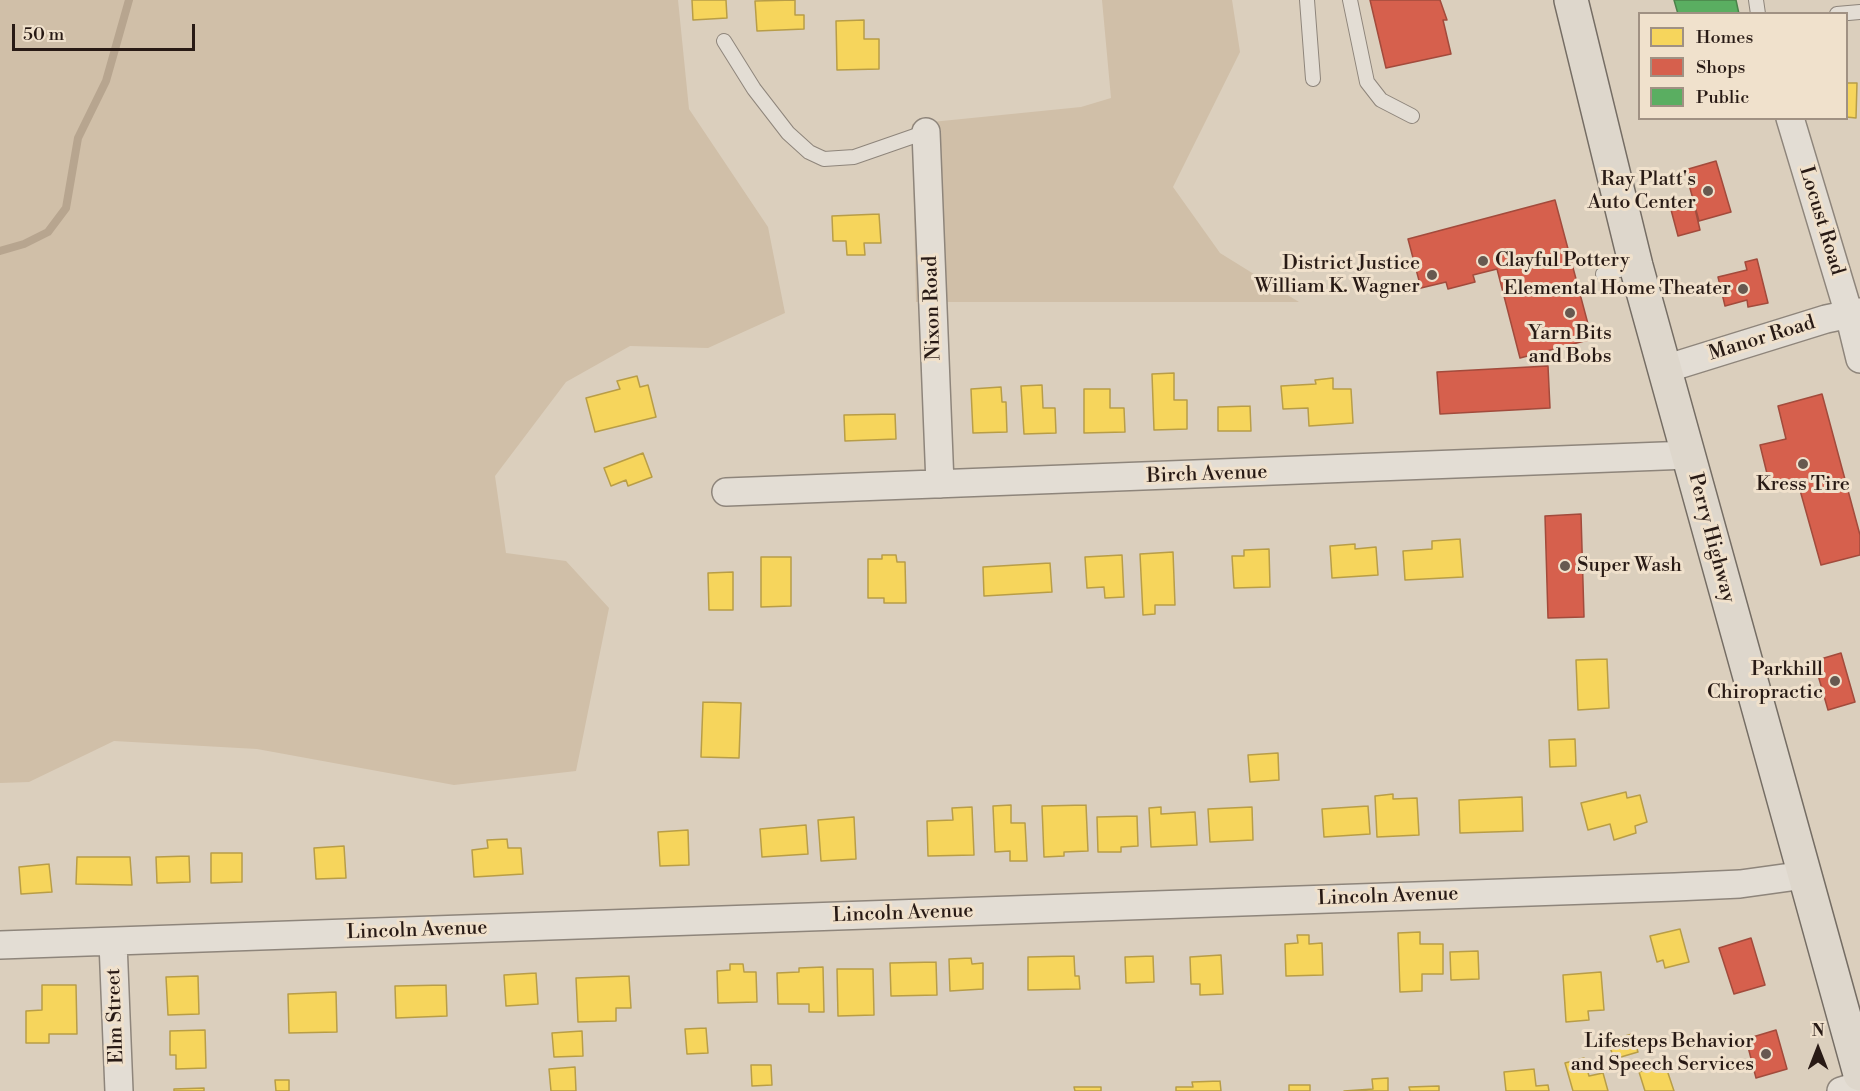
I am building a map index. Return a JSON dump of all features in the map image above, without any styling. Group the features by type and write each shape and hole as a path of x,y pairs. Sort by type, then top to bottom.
{"main road":[{"name":"Perry Highway","path":"1571,0 1636,266 1860,1074"}],"street":[{"name":"Locust Road","path":"1791,120 1855,313 1860,359"},
{"name":"Nixon Road","path":"926,132 940,484"},
{"name":"Manor Road","path":"1665,369 1855,313"},
{"name":"Birch Avenue","path":"726,492 1689,455"},
{"name":"Lincoln Avenue","path":"0,945 1675,887 1740,884 1805,875"},
{"name":"Elm Street","path":"113,942 119,1091"},
{"path":"1841,1091 1860,1085"}],"lane":[{"path":"1307,0 1313,79"},
{"path":"1350,0 1366,82 1381,100 1412,116"},
{"path":"724,41 754,89 788,133 809,152 824,159 854,157 926,132"},
{"path":"1603,274 1636,266"}],"shaded area":[{"path":"0,0 678,0 689,109 768,227 785,313 708,348 630,346 566,382 495,476 506,553 566,561 609,608 576,771 454,785 257,749 114,741 29,782 0,783"},
{"path":"1102,0 1232,0 1240,52 1173,187 1220,253 1299,302 916,302 912,124 1081,107 1111,98"}],"building: Homes":[{"path":"692,0 726,0 727,18 693,20"},
{"path":"795,0 795,15 804,15 804,29 757,31 755,1"},
{"path":"864,20 864,39 879,39 879,69 837,70 836,21"},
{"path":"1848,83 1857,83 1856,118 1848,117"},
{"path":"879,214 881,243 864,243 865,255 847,255 846,241 833,241 832,216"},
{"path":"1174,373 1174,400 1187,400 1187,429 1154,430 1152,374"},
{"path":"637,376 640,387 648,385 656,417 595,432 586,398 620,389 617,381"},
{"path":"1333,378 1333,389 1351,389 1353,423 1309,426 1308,408 1283,409 1281,386 1316,384 1315,380"},
{"path":"1042,385 1043,408 1055,408 1056,433 1024,434 1021,386"},
{"path":"1001,387 1002,402 1006,402 1007,432 973,433 971,389"},
{"path":"1084,389 1110,389 1110,408 1124,408 1125,432 1084,433"},
{"path":"1250,406 1251,431 1218,431 1218,407"},
{"path":"895,414 896,439 845,441 844,415"},
{"path":"643,453 652,477 628,486 626,480 611,486 604,468"},
{"path":"1460,539 1463,577 1405,580 1403,551 1432,549 1432,541"},
{"path":"1355,544 1355,549 1376,547 1378,575 1332,578 1330,546"},
{"path":"1269,549 1270,587 1234,588 1232,556 1244,556 1244,550"},
{"path":"1173,552 1175,605 1155,605 1155,614 1143,615 1140,554"},
{"path":"882,555 896,555 897,562 905,562 906,603 884,603 884,598 868,598 868,559 882,559"},
{"path":"1122,555 1124,597 1105,598 1104,587 1087,588 1085,557"},
{"path":"761,557 791,557 791,606 761,607"},
{"path":"1050,563 1052,592 984,596 983,567"},
{"path":"733,572 733,610 709,610 708,573"},
{"path":"1607,659 1609,708 1578,710 1576,660"},
{"path":"703,702 741,703 739,758 701,757"},
{"path":"1575,739 1576,766 1550,767 1549,740"},
{"path":"1278,753 1279,780 1250,782 1248,755"},
{"path":"1626,792 1627,798 1640,795 1647,822 1635,826 1636,833 1614,840 1610,824 1588,830 1581,803"},
{"path":"1393,794 1393,799 1417,798 1419,835 1377,837 1375,796"},
{"path":"1522,797 1523,831 1460,833 1459,800"},
{"path":"1011,805 1011,823 1025,823 1027,861 1010,861 1010,851 995,852 993,806"},
{"path":"1086,805 1088,851 1064,852 1064,856 1044,857 1042,806"},
{"path":"1368,806 1370,834 1324,837 1322,809"},
{"path":"972,807 974,855 928,856 927,821 953,820 952,808"},
{"path":"1161,807 1161,814 1195,812 1197,845 1151,847 1149,808"},
{"path":"1252,807 1253,840 1210,842 1208,809"},
{"path":"1137,816 1138,846 1121,847 1121,852 1098,852 1097,817"},
{"path":"854,817 856,859 821,861 818,820"},
{"path":"806,825 808,854 762,857 760,829"},
{"path":"688,830 689,865 660,866 658,832"},
{"path":"507,839 508,848 521,848 523,874 474,877 472,850 488,848 487,840"},
{"path":"344,846 346,878 316,879 314,848"},
{"path":"211,853 242,853 242,882 211,883"},
{"path":"189,856 190,882 157,883 156,857"},
{"path":"77,857 130,857 132,885 76,884"},
{"path":"49,864 52,892 21,894 19,867"},
{"path":"1680,929 1689,962 1665,968 1663,960 1657,962 1650,936"},
{"path":"1420,932 1420,944 1443,944 1443,974 1422,974 1422,991 1400,992 1398,933"},
{"path":"1297,935 1309,935 1309,944 1322,943 1323,975 1286,976 1285,944 1298,943"},
{"path":"1478,951 1479,979 1451,980 1450,952"},
{"path":"1221,955 1223,994 1200,995 1200,984 1191,984 1190,957"},
{"path":"1074,956 1075,976 1079,976 1080,989 1028,990 1028,957"},
{"path":"1153,956 1154,982 1126,983 1125,957"},
{"path":"971,958 972,964 983,963 983,989 950,991 949,959"},
{"path":"936,962 937,995 891,996 890,963"},
{"path":"730,964 743,964 744,972 756,972 757,1002 718,1003 717,971 730,970"},
{"path":"823,967 824,1012 809,1012 809,1004 778,1004 777,973 799,972 799,968"},
{"path":"837,969 873,969 874,1015 838,1016"},
{"path":"1601,972 1604,1010 1588,1011 1589,1020 1566,1022 1563,975"},
{"path":"536,973 538,1004 506,1006 504,975"},
{"path":"198,976 199,1014 168,1015 166,977"},
{"path":"629,976 631,1008 616,1008 616,1021 578,1022 576,978"},
{"path":"42,985 76,985 77,1034 49,1034 49,1043 26,1043 26,1011 42,1010"},
{"path":"446,985 447,1016 396,1018 395,986"},
{"path":"336,992 337,1032 289,1033 288,994"},
{"path":"706,1028 708,1053 687,1054 685,1029"},
{"path":"205,1030 206,1068 176,1069 176,1055 170,1055 170,1031"},
{"path":"582,1031 583,1056 554,1057 552,1033"},
{"path":"1632,1034 1638,1052 1614,1059 1608,1041"},
{"path":"1584,1058 1589,1076 1603,1073 1608,1091 1573,1091 1565,1063"},
{"path":"1665,1064 1674,1091 1645,1091 1639,1072"},
{"path":"751,1065 771,1065 772,1085 752,1086"},
{"path":"575,1067 576,1091 551,1091 549,1069"},
{"path":"1534,1069 1536,1086 1548,1085 1549,1091 1506,1091 1504,1072"},
{"path":"1388,1078 1388,1091 1344,1091 1373,1089 1372,1079"},
{"path":"275,1080 289,1080 289,1091 276,1091"},
{"path":"1220,1081 1221,1091 1176,1091 1176,1087 1193,1087 1192,1082"},
{"path":"1289,1085 1310,1085 1310,1091 1289,1091"},
{"path":"1439,1086 1439,1091 1410,1091 1409,1087"},
{"path":"1074,1087 1101,1087 1101,1091 1075,1091"},
{"path":"204,1088 204,1091 174,1091 174,1089"}],"building: Shops":[{"path":"1370,0 1440,0 1447,20 1443,20 1451,54 1386,68"},
{"name":"Ray Platt's Auto Center","path":"1716,161 1731,212 1699,221 1685,170"},
{"path":"1555,200 1592,339 1520,358 1497,269 1473,275 1475,282 1448,289 1446,282 1421,288 1408,239"},
{"path":"1693,200 1700,230 1678,236 1670,206"},
{"name":"Elemental Home Theater","path":"1757,259 1768,303 1748,307 1747,300 1725,306 1718,277 1747,270 1745,262"},
{"path":"1548,366 1550,408 1440,414 1437,372"},
{"name":"Kress Tire","path":"1822,394 1860,535 1860,555 1821,565 1798,483 1771,490 1760,445 1786,439 1778,406"},
{"name":"Super Wash","path":"1581,514 1584,617 1548,618 1545,516"},
{"name":"Parkhill Chiropractic","path":"1841,653 1855,702 1828,710 1814,661"},
{"path":"1751,938 1765,985 1734,994 1719,948"},
{"name":"Lifesteps Behavior and Speech Services","path":"1776,1030 1787,1069 1756,1078 1746,1039"}],"building: Public":[{"path":"1674,0 1736,0 1739,12 1677,12"}],"waterway":[{"path":"0,251 24,244 48,232 66,208 78,138 106,81 129,0"}],"place":[{"name":"Ray Platt's Auto Center","path":"1708,191"},
{"name":"Clayful Pottery","path":"1483,261"},
{"name":"District Justice William K. Wagner","path":"1432,275"},
{"name":"Elemental Home Theater","path":"1743,289"},
{"name":"Yarn Bits and Bobs","path":"1570,313"},
{"name":"Kress Tire","path":"1803,464"},
{"name":"Super Wash","path":"1565,566"},
{"name":"Parkhill Chiropractic","path":"1835,681"},
{"name":"Lifesteps Behavior and Speech Services","path":"1766,1054"}]}
